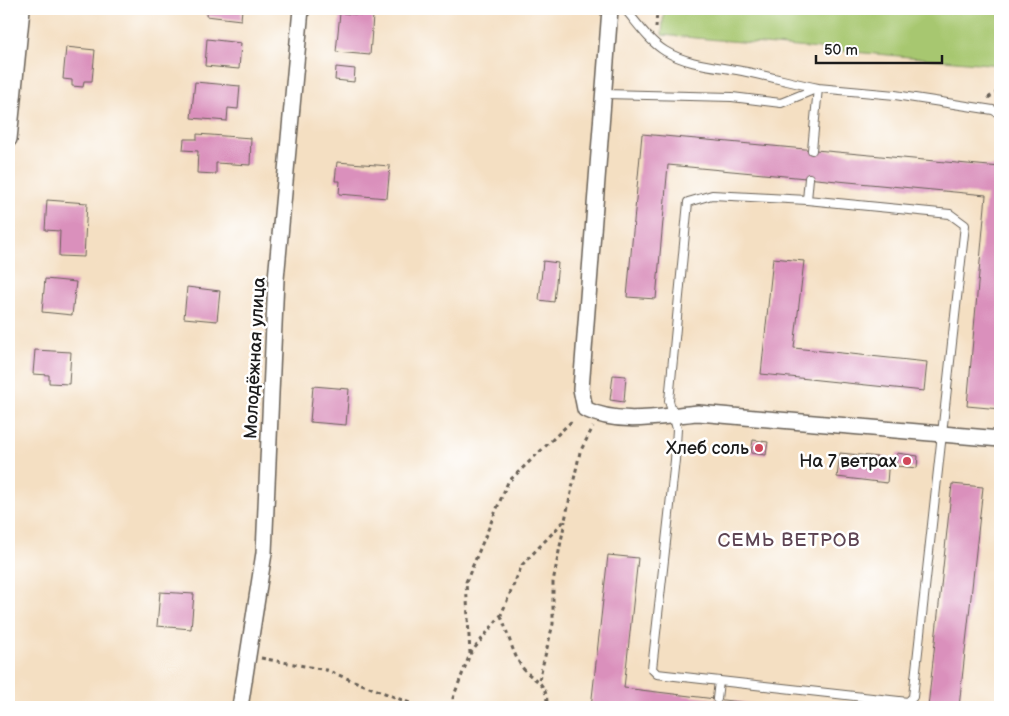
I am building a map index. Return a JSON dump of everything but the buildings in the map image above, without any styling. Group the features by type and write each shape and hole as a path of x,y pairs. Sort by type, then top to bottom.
{"street":[{"path":"9,139 22,9"},
{"name":"Молодёжная улица","path":"240,707 264,553 276,279 301,9"},
{"path":"610,9 580,389 585,409 599,416 650,419 698,413 1000,439"}],"lane":[{"path":"625,9 657,44 666,51 692,63 748,72 818,88 904,96 993,110 1000,114"},
{"path":"604,94 732,97 781,103 818,88"},
{"path":"812,150 818,88"},
{"path":"807,200 809,178"},
{"path":"712,195 807,200 950,214 965,226 913,698 908,702 657,674 652,668 675,460 677,429 669,401 688,202 712,195"},
{"path":"717,699 718,682"}],"path":[{"path":"470,654 466,582 508,482 585,409"},
{"path":"539,680 553,624 553,582 580,452 599,416"},
{"path":"454,707 453,698 470,654 501,615 522,565 565,520"},
{"path":"501,615 522,667 539,680 547,699 547,707"},
{"path":"248,656 326,670 420,707"}],"green space":[{"path":"664,9 1000,9 1000,65 662,35"}],"place":[{"name":"Хлеб соль","path":"759,448"},
{"name":"На 7 ветрах","path":"907,461"}],"district":[{"name":"СЕМЬ ВЕТРОВ","path":"789,540"}]}
